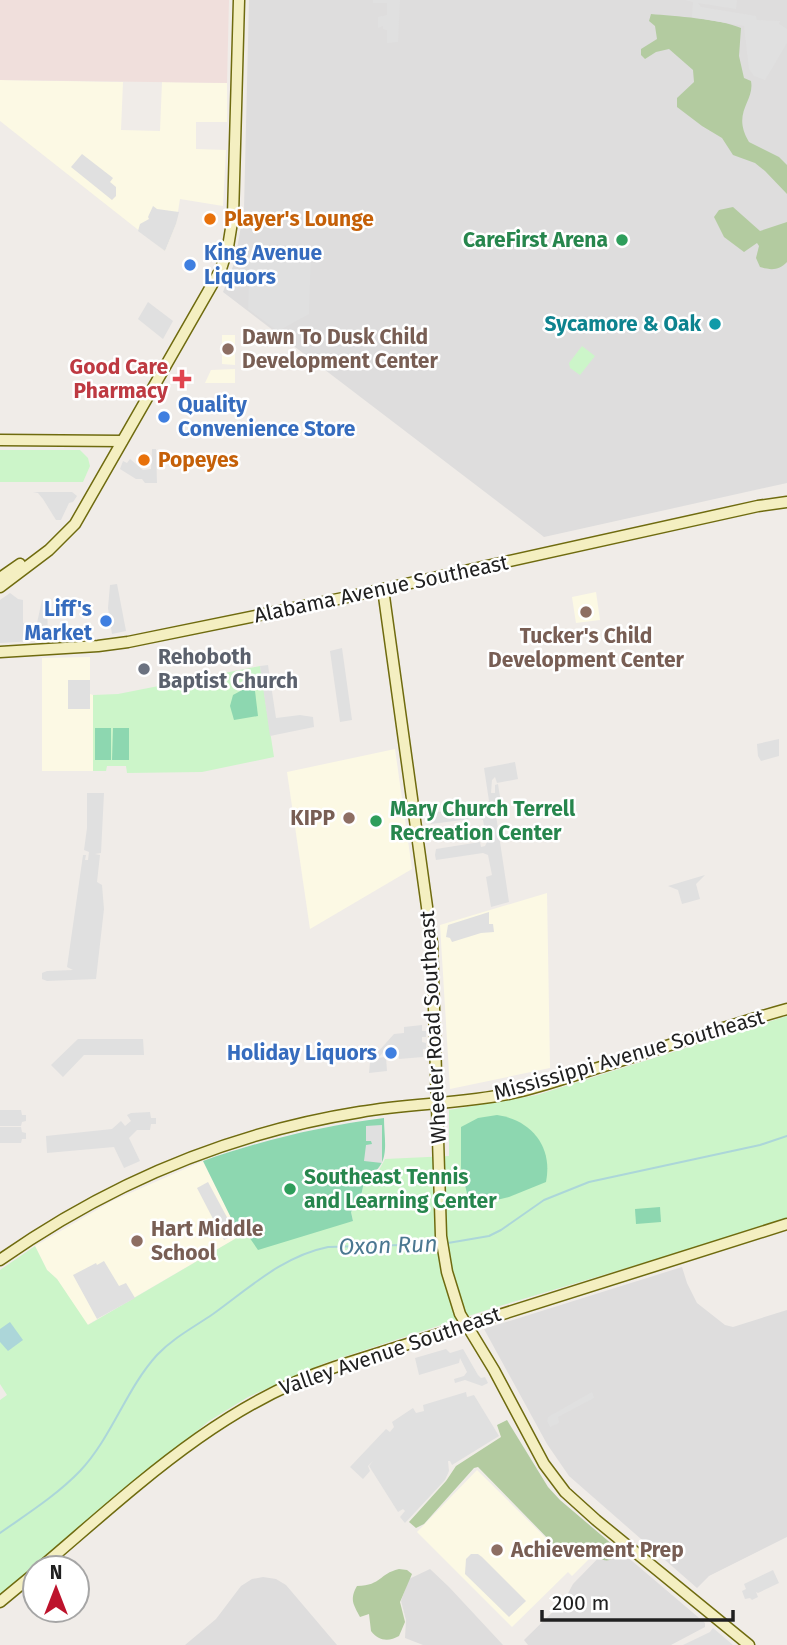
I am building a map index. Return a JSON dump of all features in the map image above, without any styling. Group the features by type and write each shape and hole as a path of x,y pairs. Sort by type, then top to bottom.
{"main road":[{"path":"0,587 49,551 66,534 89,500 97,481 211,288 228,247 234,205 239,0"},
{"path":"0,440 122,441"},
{"path":"0,578 51,542 63,530 97,481"},
{"name":"Alabama Avenue Southeast","path":"758,506 787,495"},
{"name":"Alabama Avenue Southeast","path":"0,652 114,644 787,502"},
{"name":"Wheeler Road Southeast","path":"383,589 432,943 441,1226 443,1251 453,1294 467,1325 544,1464 565,1492 749,1645"},
{"name":"Mississippi Avenue Southeast","path":"0,1260 95,1200 197,1154 309,1122 365,1111 482,1098 531,1088 787,1009"},
{"name":"Valley Avenue Southeast","path":"57,1554 187,1446 241,1409 275,1390 309,1376 787,1224"},
{"path":"0,1602 21,1585"}],"shaded area":[{"path":"0,0 229,0 227,83 0,80"},
{"path":"249,0 787,0 787,483 544,537 223,292 235,261 244,208"},
{"path":"373,0 400,0 398,42 387,43 387,30 383,29 383,26 378,28 378,17 387,15 387,3 373,3"},
{"path":"685,0 737,0 736,9 698,3 701,7 756,16 757,20 780,21 779,24 787,29 787,43 765,80 754,76 749,69 744,26 692,17 693,2"},
{"path":"0,80 123,82 121,130 160,131 162,82 227,83 227,122 196,122 196,149 226,150 223,206 180,199 176,224 165,251 0,121"},
{"path":"82,154 113,178 110,182 116,187 116,196 112,200 71,167"},
{"path":"153,206 179,212 165,251 138,231 140,224 149,219"},
{"path":"250,253 311,255 309,314 278,331 248,309"},
{"path":"148,302 173,321 163,339 138,319"},
{"name":"Dawn To Dusk Child Development Center","path":"222,335 235,335 235,365 222,364"},
{"name":"Dawn To Dusk Child Development Center","path":"235,369 235,383 205,383 211,370"},
{"path":"152,449 156,449 157,483 145,483 120,469 123,461 127,463 130,459 143,470 151,469"},
{"path":"33,492 72,492 77,496 69,503 61,520 56,520 43,499"},
{"path":"117,584 126,631 112,634 108,608 110,585"},
{"name":"Tucker's Child Development Center","path":"596,592 600,620 576,623 572,597"},
{"path":"10,593 23,600 23,623 30,625 37,623 42,600 47,600 48,640 0,643 0,600"},
{"path":"342,648 352,720 340,722 330,651"},
{"path":"90,657 93,771 42,771 42,658"},
{"path":"268,665 276,718 300,715 313,717 314,727 270,736 260,666"},
{"path":"68,680 90,680 90,709 68,709"},
{"path":"779,739 779,756 761,761 757,744"},
{"name":"KIPP","path":"395,749 412,869 310,929 287,772"},
{"path":"515,762 518,779 497,783 495,777 492,780 491,793 495,793 495,785 498,784 501,803 495,805 490,815 496,815 509,902 491,907 486,877 492,875 488,855 483,853 436,860 435,855 436,849 480,842 481,847 485,846 487,842 483,820 478,818 431,824 431,813 481,806 481,811 484,810 489,801 484,768"},
{"path":"87,793 104,793 101,853 95,854 100,855 97,882 102,885 104,909 96,979 47,981 42,979 42,973 73,970 67,967 83,855 86,855 85,860 88,860 89,852 84,850"},
{"path":"705,875 696,884 700,899 682,904 678,890 668,886"},
{"path":"547,893 550,1068 450,1089 440,925"},
{"path":"489,912 489,924 493,924 494,932 452,942 446,937 448,925"},
{"path":"422,1025 422,1031 426,1031 426,1037 422,1037 422,1042 426,1043 423,1057 399,1059 397,1047 387,1048 378,1058 386,1057 387,1071 369,1073 370,1062 374,1062 377,1053 394,1034 404,1033 404,1027"},
{"path":"78,1039 143,1039 144,1055 84,1055 63,1077 51,1065"},
{"path":"0,1110 21,1110 22,1115 26,1115 26,1121 22,1122 21,1126 0,1126"},
{"path":"150,1112 151,1118 156,1118 156,1124 151,1124 150,1130 137,1130 129,1138 140,1161 124,1168 114,1147 47,1153 46,1136 112,1129 121,1121 125,1126 131,1121 127,1115"},
{"path":"382,1125 382,1163 364,1161 366,1145 372,1144 371,1141 366,1141 366,1126"},
{"path":"0,1127 21,1127 22,1132 26,1133 26,1139 22,1139 21,1143 0,1143"},
{"name":"Hart Middle School","path":"203,1161 240,1236 87,1325 57,1279 47,1270 35,1246 112,1201"},
{"path":"208,1182 236,1234 224,1240 197,1188"},
{"path":"104,1261 119,1286 126,1283 135,1298 97,1319 73,1275"},
{"path":"682,1267 697,1303 725,1325 733,1327 787,1310 787,1537 709,1576 697,1588 569,1476 547,1444 484,1329"},
{"path":"446,1349 450,1353 463,1349 478,1375 485,1377 488,1383 482,1386 465,1380 455,1383 454,1379 467,1372 460,1358 459,1363 419,1375 415,1358"},
{"path":"466,1392 467,1397 474,1395 499,1436 452,1465 448,1461 449,1471 445,1480 405,1523 400,1517 405,1511 403,1509 398,1512 369,1466 373,1461 368,1466 370,1471 363,1479 350,1467 386,1429 390,1432 394,1427 392,1422 413,1408 416,1413 424,1411 423,1405"},
{"path":"592,1392 594,1398 558,1417 559,1423 550,1427 548,1417"},
{"name":"Achievement Prep","path":"477,1470 560,1552 565,1548 571,1553 582,1543 594,1554 572,1576 568,1572 512,1627 417,1532"},
{"path":"612,1544 705,1623 705,1627 671,1645 528,1645 524,1640 564,1601 573,1584"},
{"path":"471,1554 482,1557 526,1601 509,1617 465,1574 466,1559"},
{"path":"430,1569 503,1645 423,1645 405,1638 406,1620 401,1601 409,1579"},
{"path":"773,1570 779,1583 756,1592 758,1597 752,1600 745,1599 742,1591 746,1589 744,1584"},
{"path":"252,1579 276,1579 286,1585 337,1645 185,1645 216,1619 241,1586"},
{"path":"713,1628 733,1645 683,1645 710,1632"}],"green space":[{"path":"651,14 710,20 741,28 739,56 744,78 751,81 750,95 743,115 744,132 749,142 779,157 787,165 787,194 755,163 733,155 722,138 677,107 677,98 694,82 693,70 669,49 656,52 645,59 641,55 641,49 657,39 655,26 649,21"},
{"path":"733,207 760,231 787,222 787,262 784,265 774,269 760,267 756,258 759,246 757,243 744,252 724,237 714,217 719,210"},
{"path":"582,346 595,356 580,375 570,368 569,363"},
{"path":"0,450 80,450 88,458 90,466 83,482 0,482"},
{"path":"260,666 274,757 202,772 127,773 126,766 107,766 106,771 93,771 93,695 118,694"},
{"path":"244,689 255,691 258,716 234,720 230,706 233,695"},
{"path":"95,728 111,728 111,760 95,760"},
{"path":"113,728 129,728 129,760 112,760"},
{"path":"787,1016 787,1220 493,1308 325,1363 248,1397 209,1421 51,1554 21,1554 21,1579 0,1597 0,1400 7,1395 0,1384 0,1270 35,1246 47,1270 57,1279 88,1325 240,1236 353,1221 351,1212 360,1200 365,1178 378,1172 385,1159 449,1156 449,1110 537,1095"},
{"path":"497,1115 520,1123 537,1137 546,1157 546,1182 509,1197 476,1205 469,1202 461,1168 461,1127 478,1118"},
{"name":"Southeast Tennis and Learning Center","path":"384,1118 383,1160 374,1173 365,1178 360,1200 351,1212 353,1221 258,1250 247,1234 240,1236 203,1161 292,1135"},
{"path":"660,1207 661,1222 636,1224 635,1209"},
{"path":"507,1420 548,1487 620,1551 614,1557 604,1560 581,1542 572,1552 566,1547 560,1551 478,1467 474,1468 424,1524 416,1528 409,1522 456,1466 501,1437 497,1425"},
{"path":"399,1569 412,1574 400,1602 405,1622 399,1636 384,1640 371,1631 369,1614 360,1617 353,1602 353,1595 357,1586 372,1584"}],"water":[{"path":"10,1322 23,1340 8,1351 0,1342 0,1329"}],"waterway":[{"name":"Oxon Run","path":"448,1243 489,1236 544,1200 589,1182 760,1145 787,1136"},
{"name":"Oxon Run","path":"0,1533 52,1496 80,1471 101,1443 146,1368 163,1349 267,1274 296,1258 328,1247 439,1244"}],"place":[{"name":"Player's Lounge","path":"210,219"},
{"name":"CareFirst Arena","path":"622,240"},
{"name":"King Avenue Liquors","path":"190,265"},
{"name":"Sycamore & Oak","path":"715,324"},
{"name":"Dawn To Dusk Child Development Center","path":"228,349"},
{"name":"Good Care Pharmacy","path":"182,379"},
{"name":"Quality Convenience Store","path":"164,417"},
{"name":"Popeyes","path":"144,460"},
{"name":"Tucker's Child Development Center","path":"586,612"},
{"name":"Liff's Market","path":"106,621"},
{"name":"Rehoboth Baptist Church","path":"144,669"},
{"name":"KIPP","path":"349,818"},
{"name":"Mary Church Terrell Recreation Center","path":"376,821"},
{"name":"Holiday Liquors","path":"391,1053"},
{"name":"Southeast Tennis and Learning Center","path":"290,1189"},
{"name":"Hart Middle School","path":"137,1241"},
{"name":"Achievement Prep","path":"497,1550"}]}
